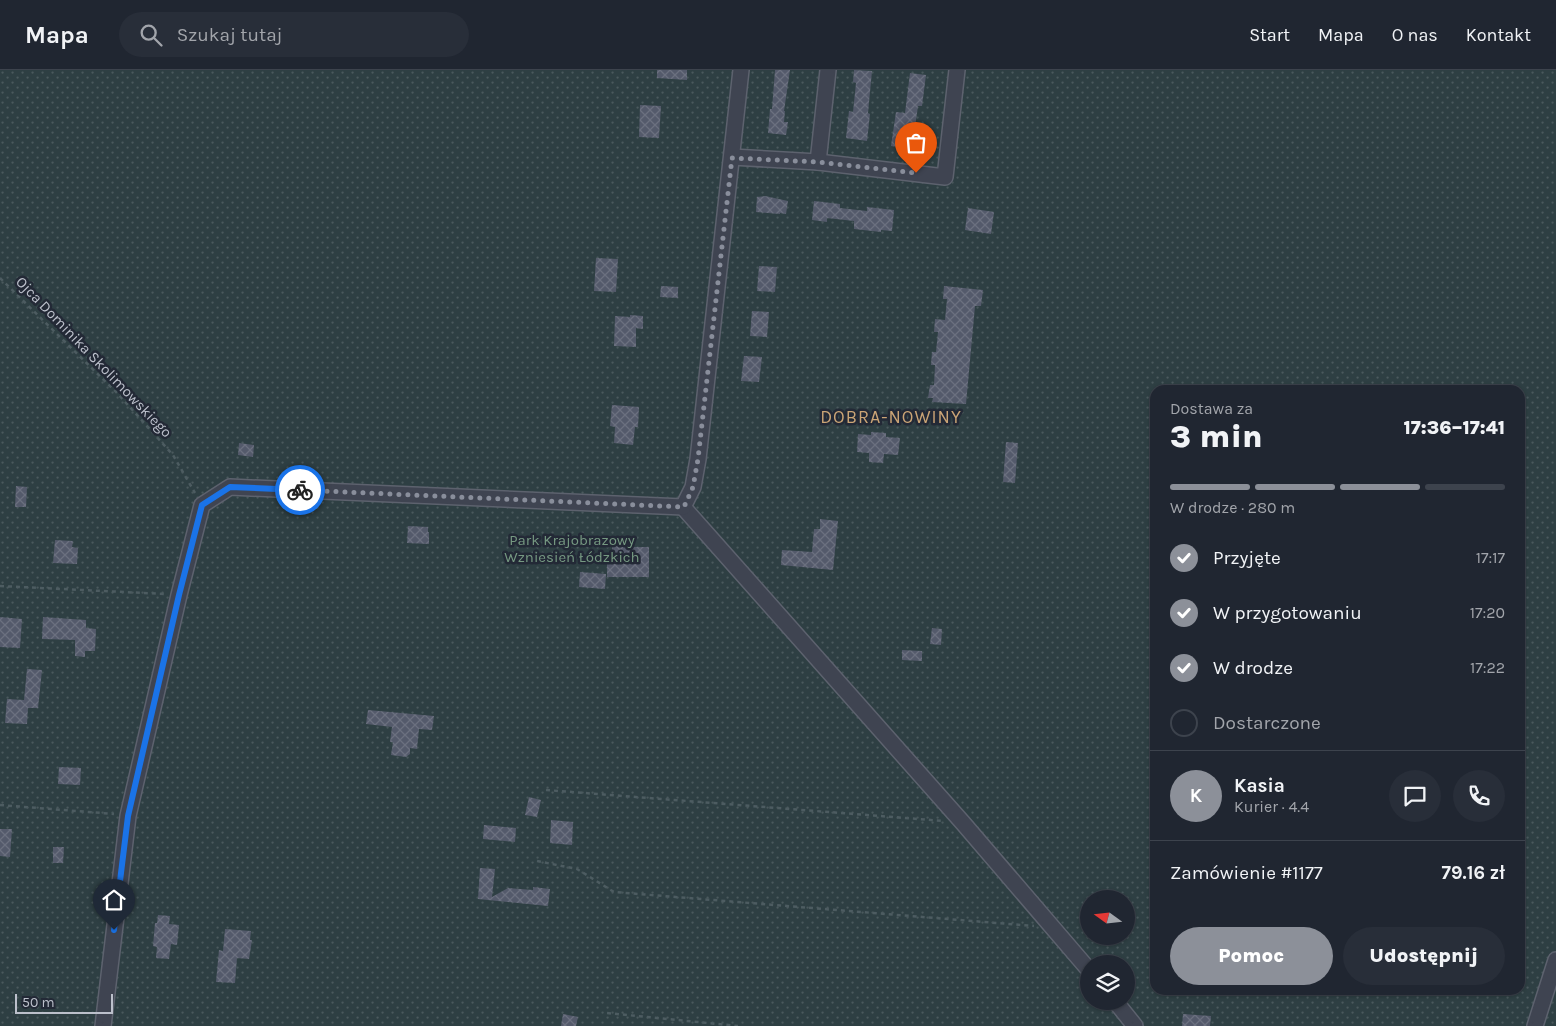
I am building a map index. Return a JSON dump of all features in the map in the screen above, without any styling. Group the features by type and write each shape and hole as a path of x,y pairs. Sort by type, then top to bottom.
{"street":[{"path":"684,507 693,487 698,459 741,70"},
{"path":"818,162 828,70"},
{"path":"732,158 818,162 945,177 957,70"},
{"path":"103,1026 128,816 179,595 202,505 230,487 684,507 963,823 1080,959"},
{"path":"1535,1026 1556,960"},
{"path":"1123,1010 1136,1026"}],"path":[{"name":"Ojca Dominika Skolimowskiego","path":"0,278 118,394 173,455 202,505"},
{"path":"0,586 179,595"},
{"path":"546,790 963,823"},
{"path":"0,805 128,816"},
{"path":"537,861 577,868 614,892 1053,927"},
{"path":"607,1014 738,1026"}],"green space":[{"name":"Park Krajobrazowy Wzniesień Łódzkich","path":"0,70 1556,70 1556,1026 0,1026"}],"building":[{"path":"657,70 687,70 687,80 657,78"},
{"path":"775,70 790,70 784,111 784,122 788,122 786,135 768,133"},
{"path":"854,70 872,71 867,141 846,138 849,111 853,112 856,83 853,82"},
{"path":"910,73 926,75 922,106 918,106 912,149 891,146 896,112 905,113"},
{"path":"640,105 661,106 659,138 639,137"},
{"path":"765,196 788,201 786,214 756,212 757,197"},
{"path":"814,201 840,204 840,208 867,211 867,207 894,210 892,231 881,230 881,232 854,229 854,221 827,218 827,222 812,220"},
{"path":"968,208 994,212 991,234 965,230"},
{"path":"596,258 618,259 616,292 594,291"},
{"path":"759,266 777,267 775,292 757,291"},
{"path":"661,286 678,287 678,298 660,297"},
{"path":"944,286 983,290 981,306 975,306 966,404 932,402 933,398 928,398 930,385 934,385 935,365 931,365 932,352 936,352 938,332 934,332 935,319 945,320 947,299 943,299"},
{"path":"752,311 769,312 767,337 750,336"},
{"path":"630,315 643,316 643,329 636,328 636,347 614,346 615,316 630,317"},
{"path":"744,356 762,357 759,382 741,381"},
{"path":"612,405 639,407 638,427 635,427 633,445 614,443 615,427 610,426"},
{"path":"871,432 886,433 886,437 900,438 898,455 884,454 883,463 869,462 869,453 857,452 858,434 871,435"},
{"path":"1006,442 1018,443 1015,483 1003,482"},
{"path":"239,443 254,445 253,457 238,455"},
{"path":"16,486 27,487 26,507 15,507"},
{"path":"820,519 838,521 833,570 781,565 782,550 812,552 814,529 820,529"},
{"path":"408,526 428,527 429,544 407,543"},
{"path":"55,540 73,541 72,547 78,548 77,564 53,563"},
{"path":"612,543 629,543 629,547 649,547 649,577 607,577 607,561 612,561"},
{"path":"580,572 606,574 605,589 579,587"},
{"path":"0,617 22,619 20,648 0,647"},
{"path":"43,617 86,620 86,628 96,629 95,651 85,651 85,657 75,656 75,640 42,639"},
{"path":"932,628 942,629 941,645 930,644"},
{"path":"902,650 922,651 922,661 902,660"},
{"path":"27,669 42,670 38,708 28,708 27,724 5,723 7,699 24,700"},
{"path":"368,710 434,716 432,730 419,729 417,749 410,748 410,754 406,757 391,755 393,742 390,742 392,727 366,724"},
{"path":"59,767 81,768 80,785 58,784"},
{"path":"529,797 541,800 537,817 525,815"},
{"path":"551,820 573,822 572,845 550,843"},
{"path":"484,825 516,828 515,842 483,839"},
{"path":"0,829 12,829 10,857 0,856"},
{"path":"53,847 64,847 63,863 53,863"},
{"path":"480,868 495,869 492,897 508,888 533,890 533,887 550,889 548,906 478,899"},
{"path":"158,915 170,916 169,924 179,925 177,945 171,944 169,959 156,958 157,947 153,946 155,923 157,923"},
{"path":"225,929 251,931 250,940 252,940 249,959 237,958 235,983 216,982 219,950 223,951"},
{"path":"563,1014 578,1017 576,1026 561,1026"},
{"path":"1183,1014 1211,1016 1210,1026 1182,1026"}],"way so far":[{"path":"300,490 684,507 693,487 698,459 732,158 818,162 916,173"}],"district":[{"name":"DOBRA-NOWINY","path":"891,417"}],"route":[{"path":"114,930 128,816 179,595 202,505 230,487 300,490"}]}
